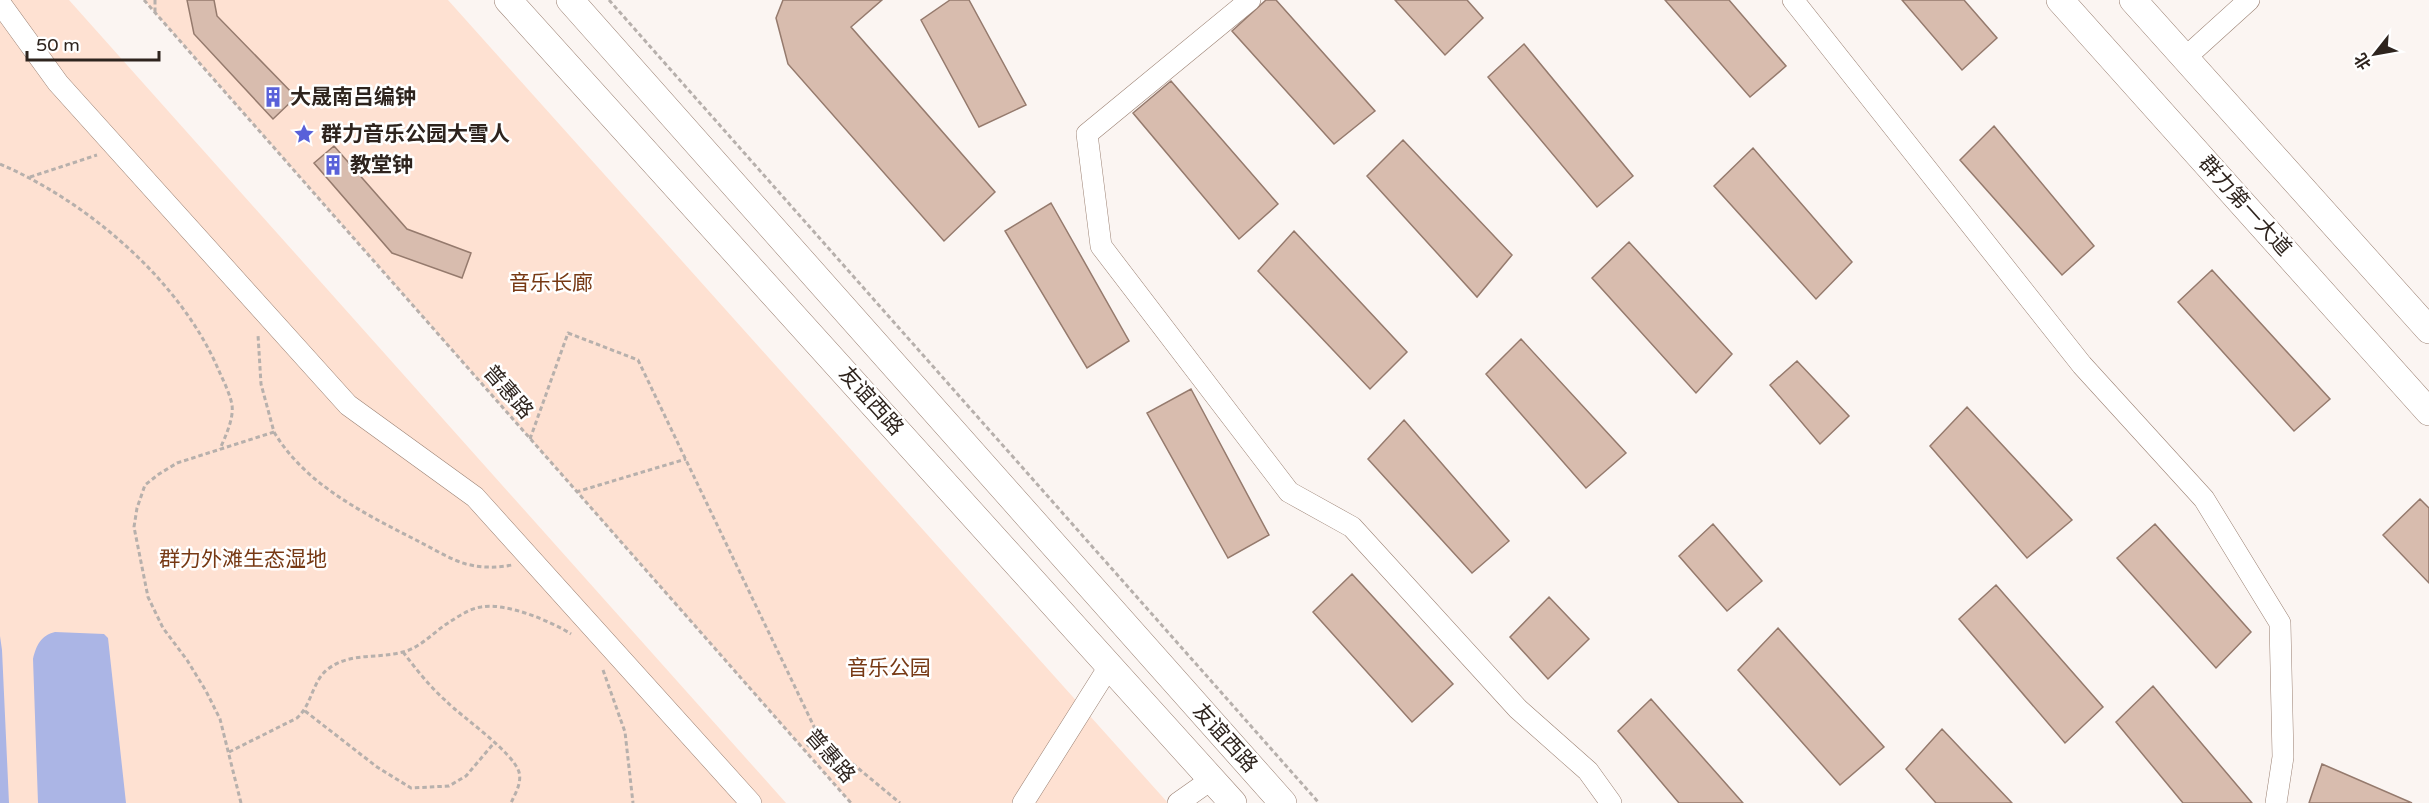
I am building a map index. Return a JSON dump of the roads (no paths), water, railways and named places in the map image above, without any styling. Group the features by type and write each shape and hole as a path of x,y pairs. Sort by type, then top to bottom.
{"main road":[{"name":"友谊西路","path":"570,0 1283,803"},
{"name":"群力第一大道","path":"2060,0 2429,412"},
{"path":"2133,0 2429,330"},
{"name":"友谊西路","path":"510,1 1233,803"}],"street":[{"path":"1250,0 1087,135 1101,246 1289,492 1352,527 1518,709 1588,771 1611,803"},
{"path":"1793,0 2082,365 2204,499 2280,622 2283,757 2276,803"},
{"path":"2185,58 2249,0"},
{"path":"0,3 57,83 348,405 475,497 751,803"},
{"path":"1023,803 1110,665"},
{"path":"1178,803 1212,779"}],"water":[{"path":"50,633 104,634 108,638 126,803 38,803 33,659 40,642"},
{"path":"0,636 2,650 9,803 0,803"}],"place":[{"name":"大晟南吕编钟","path":"273,97"},
{"name":"群力音乐公园大雪人","path":"304,134"},
{"name":"教堂钟","path":"333,165"}],"park label":[{"name":"音乐长廊","path":"551,283"},
{"name":"群力外滩生态湿地","path":"243,559"},
{"name":"音乐公园","path":"889,668"}]}
